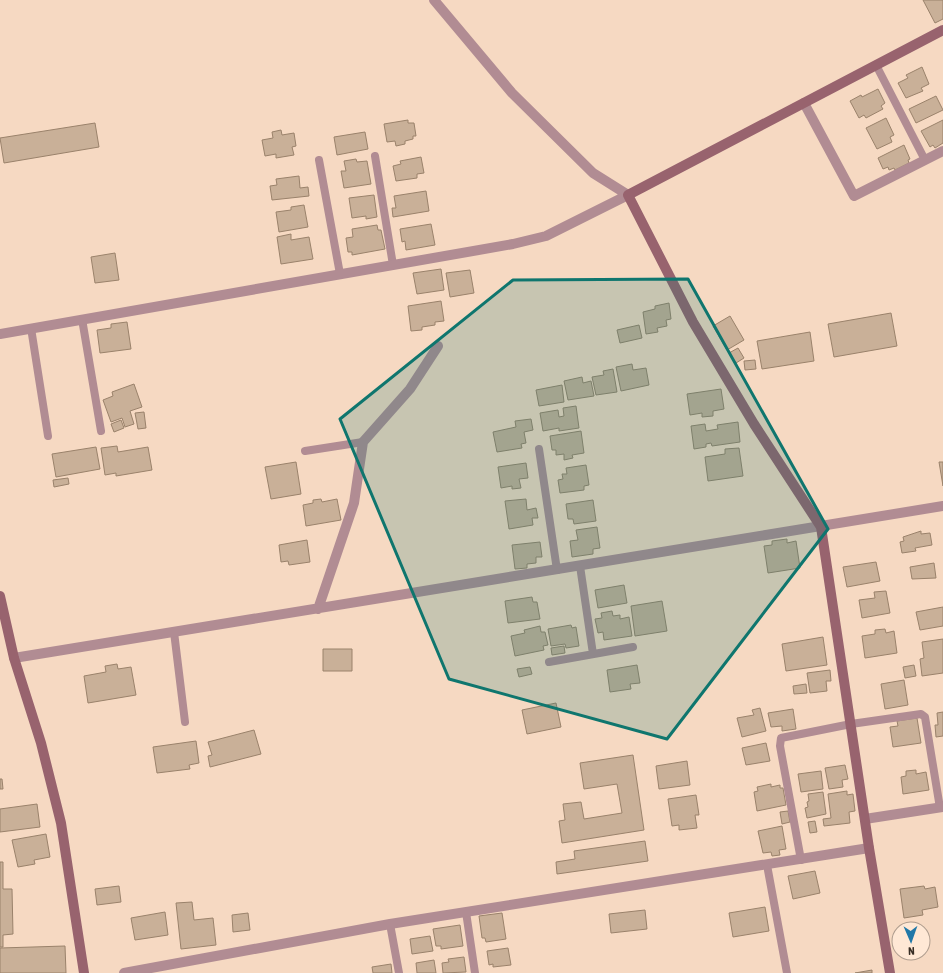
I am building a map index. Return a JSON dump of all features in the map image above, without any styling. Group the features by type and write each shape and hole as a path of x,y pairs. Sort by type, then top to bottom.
{"street":[{"path":"434,0 512,94 593,173 628,195 693,322 754,424 821,527 869,848 890,973"},
{"path":"0,334 513,244 546,236 628,195 943,30"},
{"path":"804,103 854,196 943,151"},
{"path":"318,609 354,503 363,442 410,389 438,346"},
{"path":"14,658 943,506"},
{"path":"0,596 14,658 41,743 61,823 84,973"},
{"path":"865,819 941,807"},
{"path":"124,973 390,924 869,848"}],"lane":[{"path":"876,65 925,160"},
{"path":"375,156 393,265"},
{"path":"320,160 340,274"},
{"path":"82,319 100,431"},
{"path":"30,328 48,436"},
{"path":"305,451 363,442"},
{"path":"539,449 557,570"},
{"path":"580,566 593,654"},
{"path":"174,632 185,722"},
{"path":"549,662 633,647"},
{"path":"801,860 780,746 781,738 851,724 921,714 925,716 941,807"},
{"path":"767,865 787,973"},
{"path":"466,912 475,973"},
{"path":"390,924 399,973"}],"highlighted area":[{"path":"688,279 828,529 667,739 449,679 340,419 513,280"}],"building":[{"path":"923,0 943,0 943,19 935,23"},
{"path":"922,67 929,84 921,88 923,91 906,98 898,83 908,78 906,75"},
{"path":"878,89 885,103 881,106 883,109 866,118 864,115 859,118 850,101"},
{"path":"936,96 943,110 916,123 909,109"},
{"path":"886,118 894,135 890,137 892,142 877,149 866,128"},
{"path":"408,120 408,123 414,123 416,136 413,136 413,139 405,141 405,144 396,146 395,141 387,142 384,124"},
{"path":"943,120 943,143 935,148 933,145 930,147 921,131"},
{"path":"95,123 99,147 4,163 0,138"},
{"path":"281,130 282,135 294,133 296,146 292,147 294,155 276,158 276,154 265,156 262,140 273,138 272,132"},
{"path":"365,132 368,149 337,155 334,137"},
{"path":"904,145 910,159 908,160 909,163 895,170 894,168 889,170 888,167 883,169 878,158"},
{"path":"421,157 424,173 417,174 417,178 396,181 393,166 401,164 400,161"},
{"path":"356,159 357,162 367,161 371,184 344,188 341,171 346,171 344,161"},
{"path":"299,176 300,188 308,187 309,196 272,200 270,186 277,185 276,179"},
{"path":"426,191 429,211 393,217 392,208 396,208 394,196"},
{"path":"374,195 377,217 366,219 366,216 352,218 349,198"},
{"path":"304,205 308,227 279,232 276,212 291,210 291,207"},
{"path":"431,224 435,245 406,250 405,241 402,242 400,229"},
{"path":"377,225 378,230 381,230 385,249 352,255 352,252 348,252 346,238 353,237 352,229"},
{"path":"291,234 291,240 309,237 313,259 281,264 277,237"},
{"path":"115,253 119,280 95,283 91,257"},
{"path":"441,269 444,290 417,294 413,273"},
{"path":"470,270 474,293 450,297 446,273"},
{"path":"441,301 444,321 435,322 435,325 422,327 422,330 411,331 408,306"},
{"path":"669,303 671,319 666,320 667,326 657,328 658,332 646,334 643,312 655,309 655,306"},
{"path":"891,313 897,346 834,357 828,324"},
{"path":"730,316 744,340 727,350 713,326"},
{"path":"127,322 131,349 100,353 97,330 111,328 111,324"},
{"path":"639,325 642,338 620,343 617,330"},
{"path":"810,332 814,361 762,369 757,341"},
{"path":"738,348 744,358 736,363 729,353"},
{"path":"755,360 756,369 745,370 744,361"},
{"path":"632,364 633,370 646,368 649,385 621,391 616,367"},
{"path":"613,369 617,392 596,395 592,377 604,375 603,371"},
{"path":"582,377 583,383 591,381 594,396 568,400 564,381"},
{"path":"134,384 142,407 130,411 134,424 125,427 122,418 111,422 103,400 113,396 112,392"},
{"path":"562,385 564,402 539,406 536,390"},
{"path":"721,389 724,409 713,411 713,416 702,417 702,413 690,415 687,394"},
{"path":"576,406 579,428 559,431 559,428 543,431 540,413 558,410 559,417 564,416 563,408"},
{"path":"144,412 146,428 138,429 135,413"},
{"path":"531,419 533,430 524,432 526,443 521,444 522,448 497,452 493,432 516,427 515,421"},
{"path":"121,420 124,428 114,432 111,424"},
{"path":"738,422 740,442 712,446 711,443 706,444 706,447 694,449 691,426 705,424 706,431 718,429 717,425"},
{"path":"581,431 584,453 572,455 573,458 564,460 564,454 556,455 556,450 552,450 550,436"},
{"path":"117,446 118,452 148,447 152,470 116,476 116,473 105,475 101,448"},
{"path":"96,447 100,469 56,477 52,454"},
{"path":"739,448 743,476 708,481 705,457 725,454 725,449"},
{"path":"296,462 301,494 271,499 265,467"},
{"path":"939,462 943,462 943,486"},
{"path":"526,463 528,478 519,479 521,488 512,489 512,486 501,488 498,467"},
{"path":"586,465 589,485 584,486 584,490 560,493 558,480 563,479 562,474 567,474 566,468"},
{"path":"68,478 69,484 54,487 53,480"},
{"path":"321,499 322,502 337,499 341,520 306,526 303,505 313,503 313,500"},
{"path":"526,499 527,510 536,508 538,518 532,518 533,525 509,529 505,501"},
{"path":"593,500 596,521 574,524 573,519 568,519 566,504"},
{"path":"597,527 600,548 593,549 593,554 572,557 570,541 578,540 576,530"},
{"path":"921,531 921,534 930,533 932,545 915,548 916,551 902,553 900,542 904,541 903,537"},
{"path":"787,539 787,543 796,541 800,568 768,573 764,546 772,545 772,541"},
{"path":"307,540 310,562 289,565 288,561 281,562 279,545"},
{"path":"540,542 542,557 536,557 536,563 527,564 527,568 515,569 512,545"},
{"path":"876,562 880,581 847,587 843,567"},
{"path":"934,563 936,578 912,579 910,567"},
{"path":"624,585 627,603 598,608 595,590"},
{"path":"886,591 890,613 862,618 859,600 875,598 874,592"},
{"path":"532,597 533,602 537,602 540,619 508,623 505,601"},
{"path":"662,601 667,631 635,636 631,606"},
{"path":"943,607 943,626 920,630 916,612"},
{"path":"612,611 613,616 620,615 620,619 629,617 632,636 604,640 603,632 598,633 595,619 602,618 601,613"},
{"path":"571,625 572,628 576,627 579,646 566,648 565,644 551,646 548,629"},
{"path":"540,626 541,632 545,632 548,645 543,646 544,650 515,656 511,636 525,633 524,630"},
{"path":"885,629 886,633 894,631 897,653 865,658 862,636 875,634 875,630"},
{"path":"823,637 827,665 786,671 782,644"},
{"path":"943,639 943,673 922,676 920,659 924,658 922,642"},
{"path":"564,646 565,653 552,655 551,648"},
{"path":"323,649 352,649 352,671 323,671"},
{"path":"117,664 118,669 131,667 136,695 88,703 84,676 106,672 105,666"},
{"path":"637,665 640,683 630,684 631,689 610,692 607,670"},
{"path":"914,665 916,676 905,678 903,667"},
{"path":"530,667 532,674 519,677 517,669"},
{"path":"830,670 831,681 826,681 827,691 810,693 807,673"},
{"path":"904,680 908,705 885,709 881,684"},
{"path":"806,684 807,693 794,694 793,686"},
{"path":"556,703 561,727 527,734 522,710"},
{"path":"760,708 766,731 742,737 737,718 754,715 752,710"},
{"path":"793,709 796,729 782,731 782,726 771,727 768,713"},
{"path":"943,712 943,736 936,737 935,725 938,725 937,713"},
{"path":"917,718 921,743 893,747 890,727 898,726 897,721"},
{"path":"254,730 261,754 210,767 208,756 212,755 208,742"},
{"path":"196,741 199,763 189,765 190,769 157,773 153,747"},
{"path":"766,743 770,761 746,765 742,748"},
{"path":"633,755 644,830 562,843 559,821 565,820 563,804 581,802 584,819 622,813 617,784 584,789 580,763"},
{"path":"687,761 690,785 659,789 656,766"},
{"path":"845,765 848,779 842,780 843,787 829,789 825,768"},
{"path":"916,770 916,774 926,772 929,790 903,794 901,777 906,776 906,771"},
{"path":"821,771 823,789 801,792 798,774"},
{"path":"0,779 2,779 3,789 0,789"},
{"path":"771,784 771,787 780,785 780,788 783,788 786,805 757,811 754,792 758,791 757,787"},
{"path":"847,791 847,795 853,794 855,811 849,812 850,823 824,826 823,819 831,818 828,794"},
{"path":"823,792 826,814 807,818 805,808 808,807 808,794"},
{"path":"696,795 699,815 695,815 697,828 679,830 679,825 672,826 668,799"},
{"path":"37,804 40,827 0,832 0,809"},
{"path":"788,811 790,822 782,824 780,812"},
{"path":"815,821 817,832 810,833 808,822"},
{"path":"782,826 786,849 779,850 780,855 772,856 771,852 763,853 758,831"},
{"path":"46,834 50,857 34,860 35,864 18,867 12,840"},
{"path":"645,841 648,861 557,874 556,862 575,859 574,851"},
{"path":"0,862 3,862 3,889 12,889 13,934 3,935 3,947 0,947"},
{"path":"815,871 820,893 793,899 788,876"},
{"path":"119,886 121,902 97,905 95,889"},
{"path":"924,886 925,889 935,887 938,907 922,910 923,915 904,918 900,889"},
{"path":"192,902 194,920 213,918 216,945 181,949 176,903"},
{"path":"765,907 769,931 733,937 729,913"},
{"path":"645,910 647,929 611,933 609,914"},
{"path":"165,912 168,935 135,940 131,918"},
{"path":"248,913 250,930 233,932 232,915"},
{"path":"502,913 506,939 486,942 485,938 482,938 479,916"},
{"path":"460,925 463,946 441,949 441,946 436,946 433,929"},
{"path":"430,936 433,951 412,954 410,939"},
{"path":"65,946 66,973 0,973 0,948"},
{"path":"508,948 511,965 493,967 493,964 489,965 487,951"},
{"path":"464,957 466,972 443,973 442,963 449,962 448,959"},
{"path":"434,960 436,973 417,973 416,963"},
{"path":"391,964 392,973 373,973 372,967"},
{"path":"872,970 872,973 855,973"}]}
